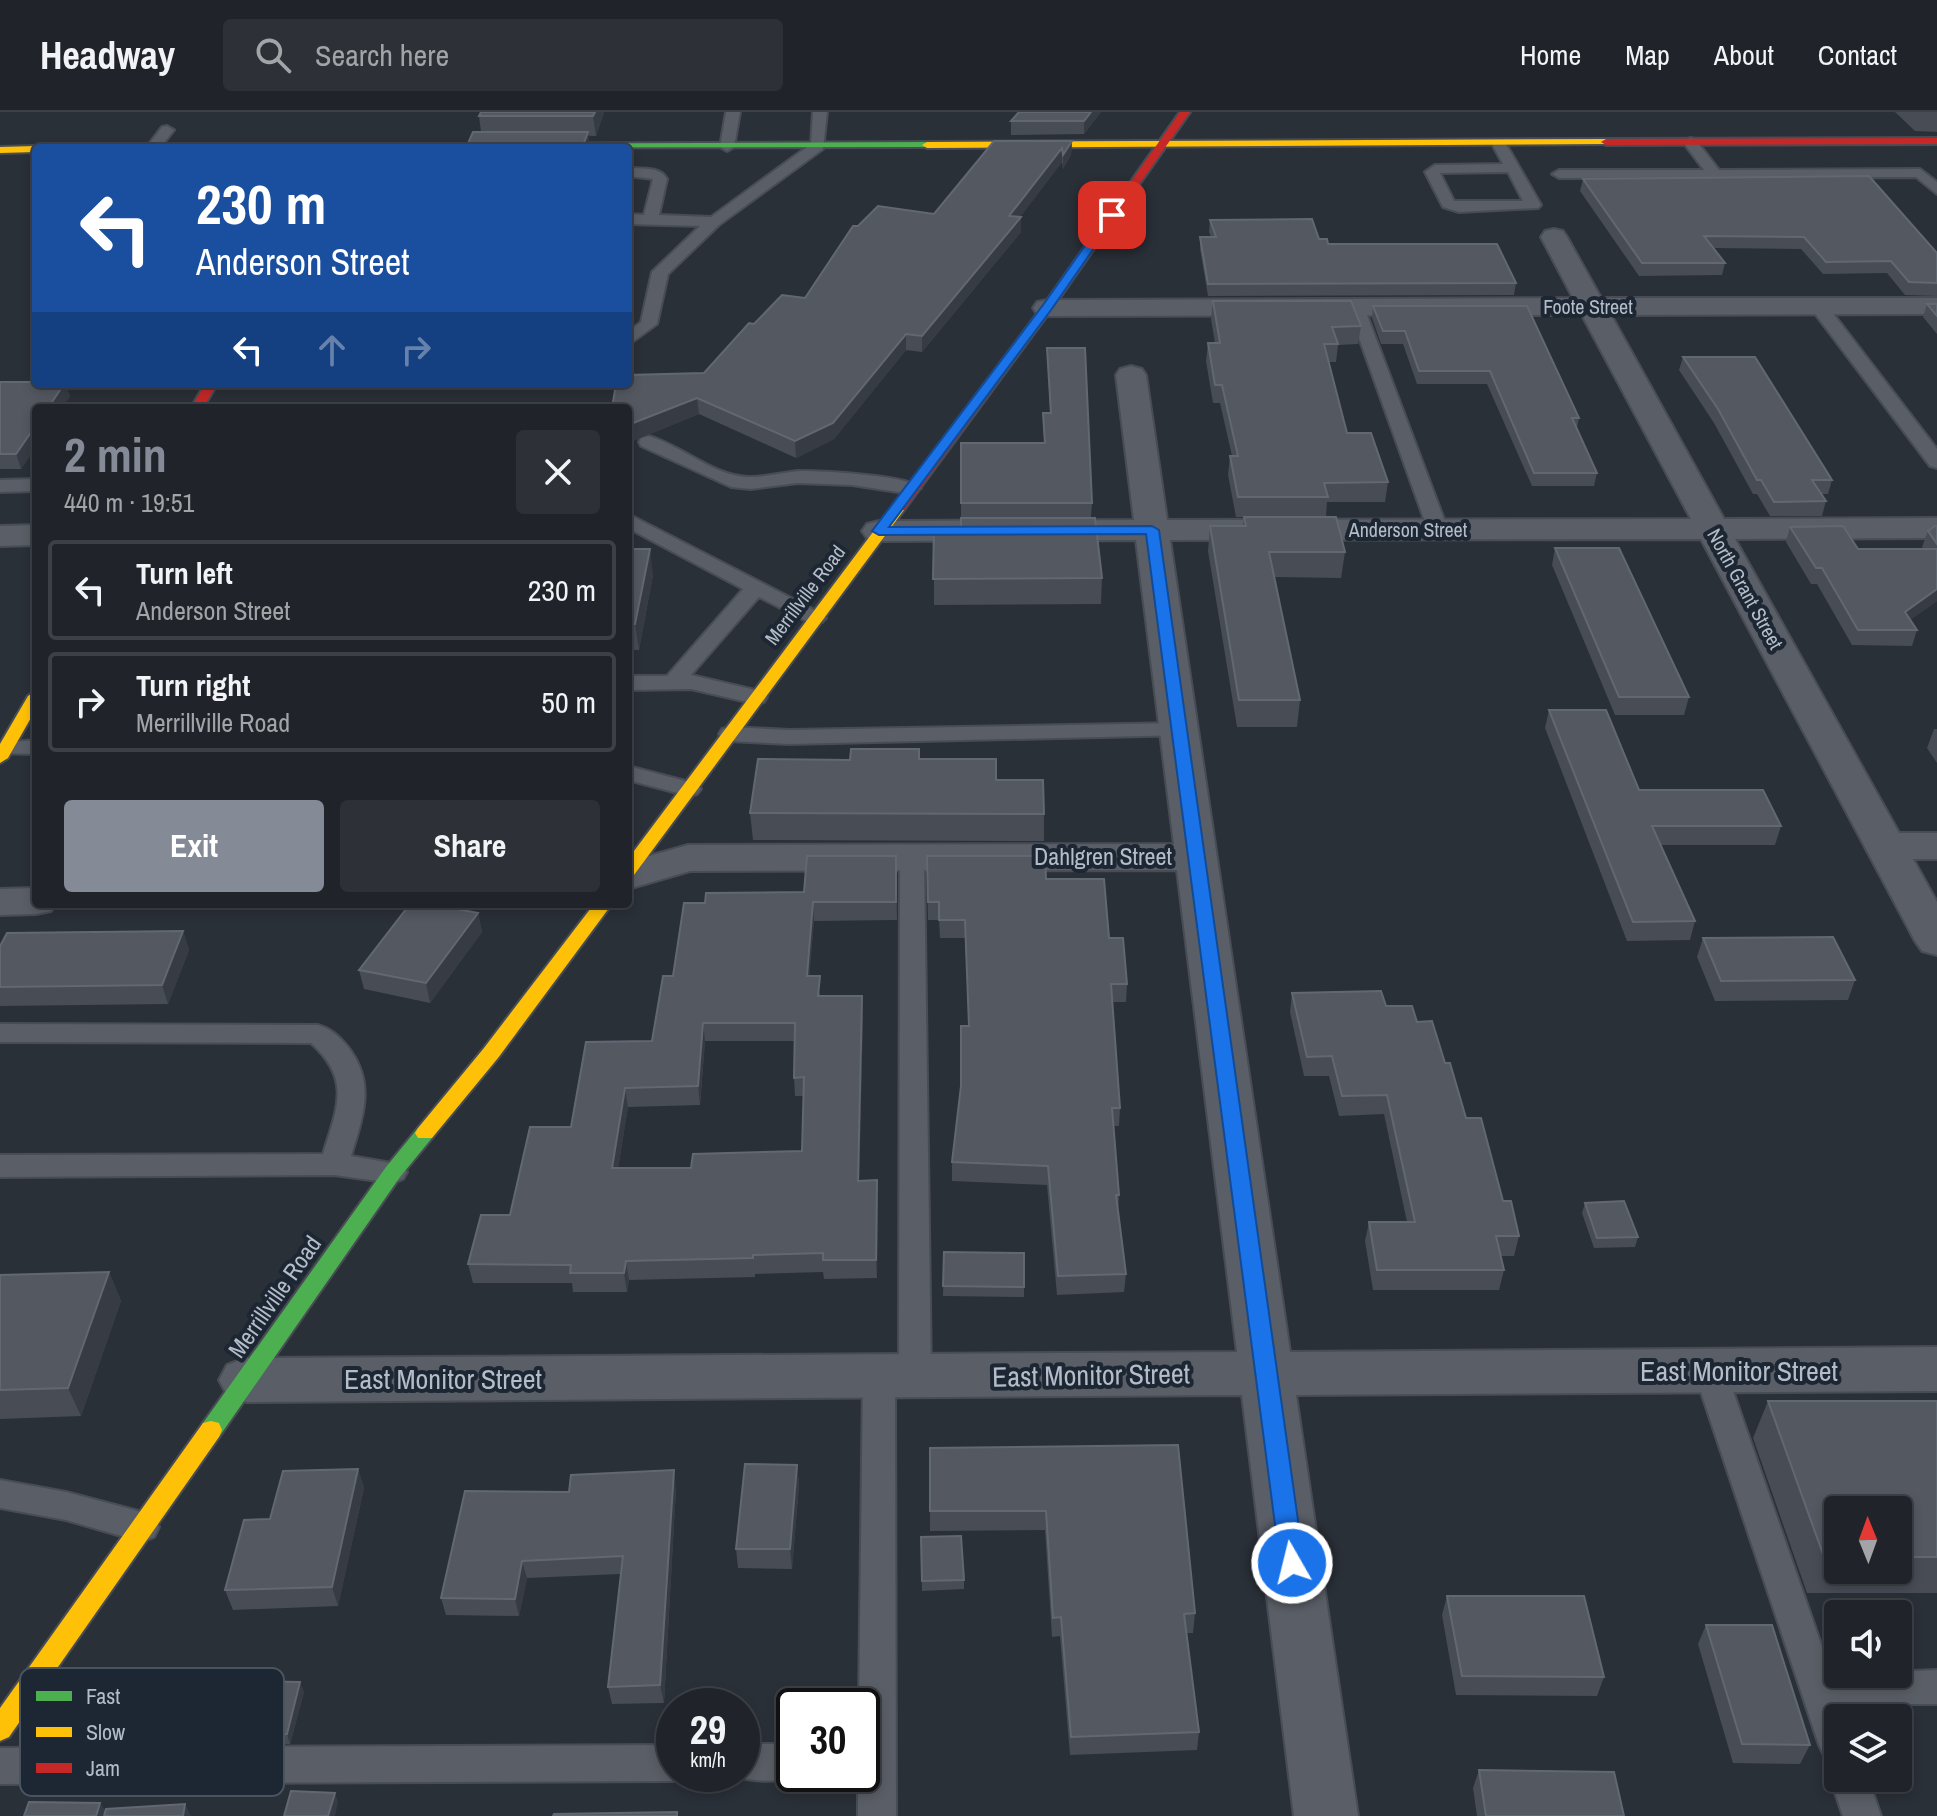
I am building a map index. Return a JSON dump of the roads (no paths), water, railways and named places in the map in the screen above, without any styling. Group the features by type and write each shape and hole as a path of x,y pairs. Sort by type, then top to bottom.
{"street":[{"name":"Merrillville Road","path":"632,868 1047,308 1185,112"},
{"path":"632,146 1937,141"},
{"path":"323,144 440,144"},
{"path":"0,150 32,149"},
{"name":"North Grant Street","path":"1554,237 1937,941"},
{"name":"Foote Street","path":"1047,308 1937,306"},
{"path":"1131,375 1326,1816"},
{"name":"Anderson Street","path":"879,531 1937,528"},
{"path":"0,536 32,535"},
{"path":"3,753 32,709"},
{"path":"1886,846 1937,846"},
{"name":"Dahlgren Street","path":"632,873 688,858 1197,857"},
{"path":"0,902 32,901"},
{"name":"Merrillville Road","path":"43,1668 393,1172 491,1053 600,908"},
{"name":"East Monitor Street","path":"246,1380 1937,1369"},
{"name":"Merrillville Road","path":"0,1729 20,1701"}],"lane":[{"path":"727,147 733,112"},
{"path":"632,337 649,324 660,272 714,222 818,146 820,112"},
{"path":"156,144 167,130"},
{"path":"1690,142 1715,174"},
{"path":"1499,144 1533,205 1451,206 1432,172 1443,168 1512,168"},
{"path":"632,172 658,175 660,179 651,219"},
{"path":"1559,174 1920,173 1937,190"},
{"path":"632,219 714,222"},
{"path":"1356,307 1438,530"},
{"path":"1819,307 1937,462"},
{"path":"648,442 731,481 751,483 798,477 839,478 911,488"},
{"path":"0,486 32,485"},
{"path":"632,522 815,618"},
{"path":"673,682 756,587"},
{"path":"632,683 691,682 756,697"},
{"path":"730,734 789,737 1180,730"},
{"path":"3,753 32,748"},
{"path":"632,774 689,789"},
{"path":"875,1688 897,1377 912,858"},
{"path":"0,1033 318,1034 340,1051 354,1077 350,1109 334,1164"},
{"path":"0,1166 334,1164 393,1172"},
{"path":"1710,1371 1824,1704"},
{"path":"0,1494 66,1506 142,1527"},
{"path":"1818,1687 1937,1687"},
{"path":"284,1765 656,1763"},
{"path":"0,1766 20,1766"},
{"path":"874,1792 877,1816"},
{"path":"1854,1792 1862,1816"}]}
